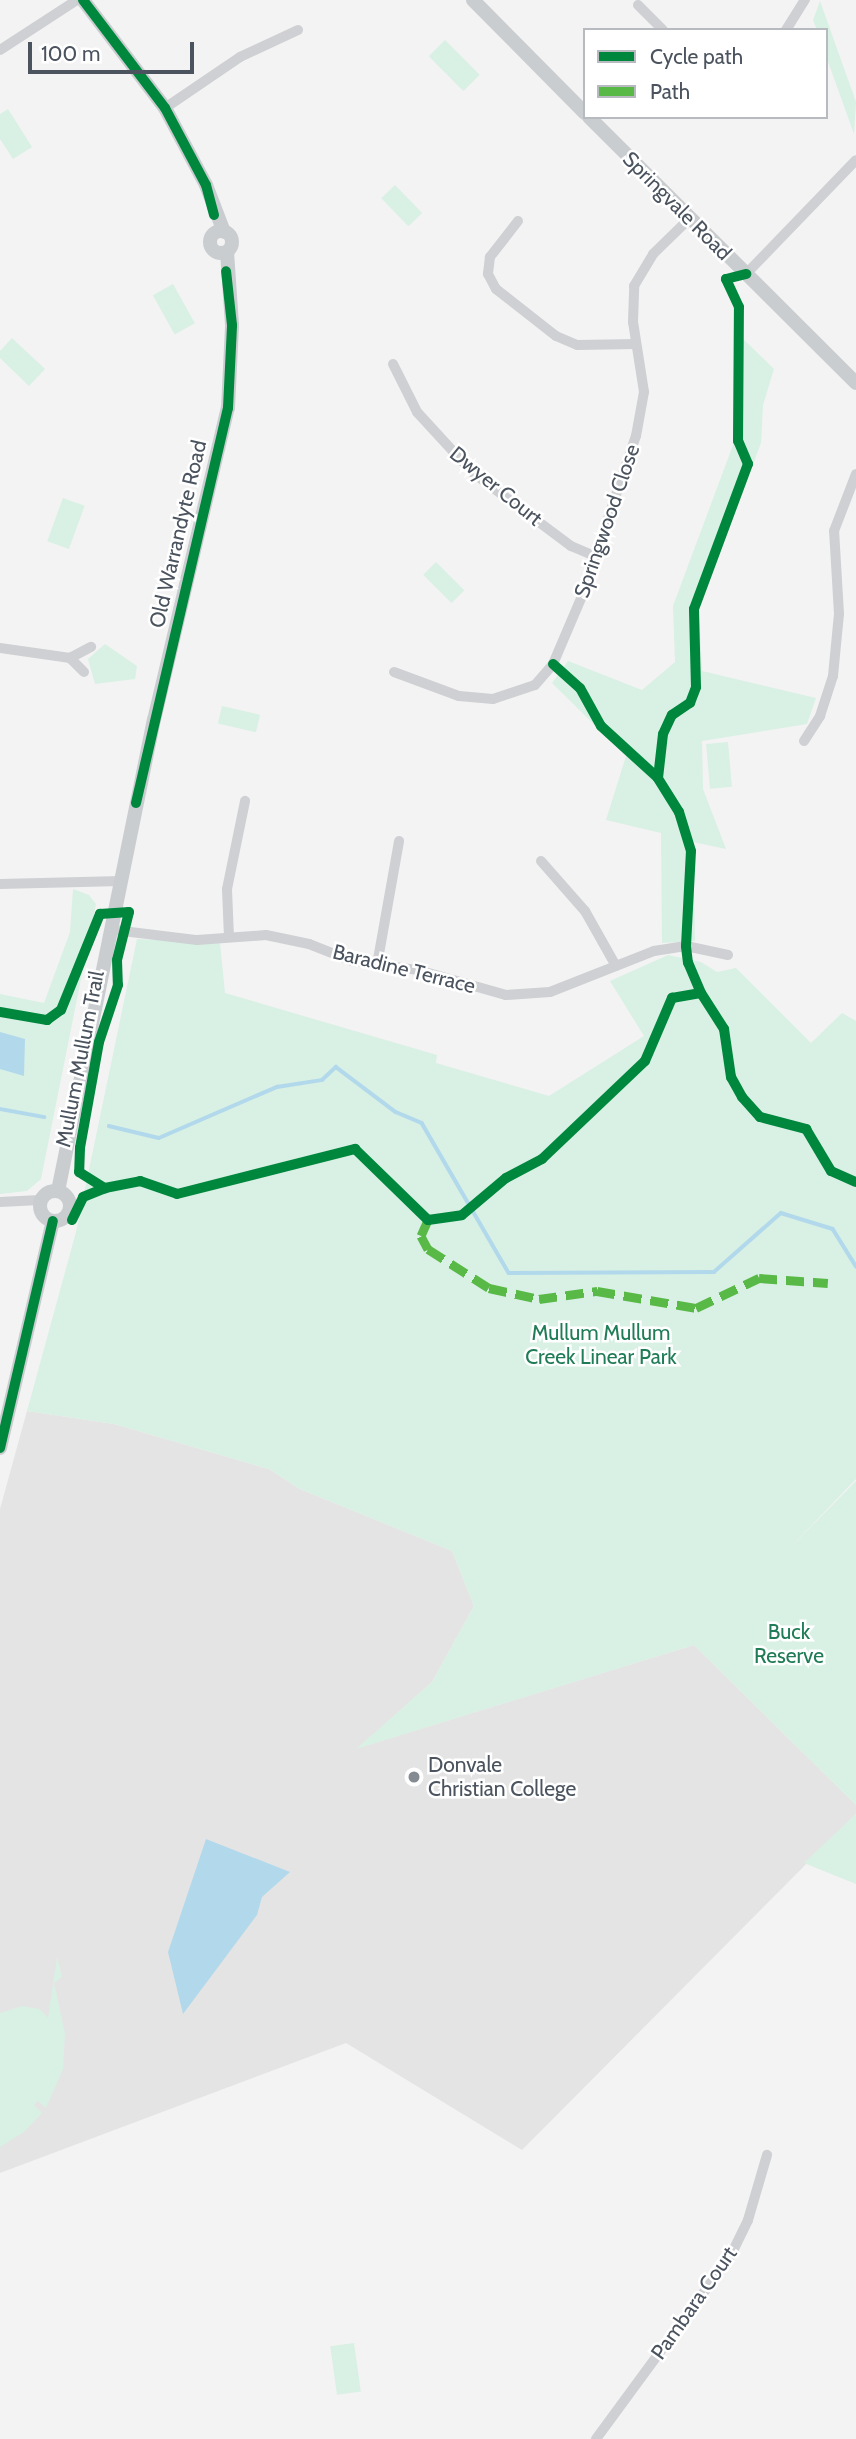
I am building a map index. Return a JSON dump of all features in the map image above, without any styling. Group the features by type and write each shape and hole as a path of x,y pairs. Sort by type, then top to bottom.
{"main road":[{"name":"Old Warrandyte Road","path":"58,1191 114,930 154,720 228,408 232,325 226,271 221,252 210,244 218,233 206,185 164,108 83,0"},
{"path":"473,0 583,111"},
{"name":"Springvale Road","path":"591,119 856,383"},
{"path":"50,1191 58,1191 69,1199 70,1208 62,1219 53,1221 41,1214 40,1200 50,1191"},
{"path":"0,1448 53,1221"}],"street":[{"path":"0,50 77,0"},
{"path":"787,28 805,0"},
{"path":"638,5 661,28"},
{"path":"164,108 240,57 298,30"},
{"path":"746,274 856,160"},
{"name":"Springwood Close","path":"394,672 459,696 493,699 535,685 565,644 636,436 644,392 636,344 634,286 653,254 689,219"},
{"path":"518,221 490,257 488,274 496,289 567,341 590,346 636,344"},
{"name":"Dwyer Court","path":"393,364 417,412 472,472 571,546 594,556"},
{"path":"804,741 820,716 833,676 839,617 834,531 856,474"},
{"path":"0,648 71,658 92,647"},
{"path":"71,658 84,672"},
{"path":"229,937 227,889 245,802"},
{"path":"377,965 399,841"},
{"path":"541,861 585,911 616,967"},
{"path":"0,884 122,881"},
{"name":"Baradine Terrace","path":"114,930 160,939 266,935 377,965 418,970 506,995 550,992 654,951 686,946 728,955"},
{"path":"0,1202 40,1200"},
{"name":"Pambara Court","path":"596,2439 731,2255 748,2220 767,2155"}],"shaded area":[{"name":"Donvale Christian College","path":"27,1411 114,1424 269,1469 300,1489 452,1551 474,1606 432,1682 358,1748 694,1645 856,1805 856,1814 522,2150 346,2043 0,2173 0,1509"}],"green space":[{"path":"820,1 856,102 854,134 828,62 828,28 816,28 813,20"},
{"path":"445,40 480,75 463,91 429,56"},
{"path":"8,109 32,147 13,159 0,139 0,114"},
{"path":"395,185 422,213 408,226 381,198"},
{"path":"173,284 195,323 175,335 153,295"},
{"path":"736,332 774,369 763,405 761,443 699,607 702,671 816,698 807,724 702,741 703,789 726,849 693,842 695,941 662,943 661,833 606,820 626,756 552,683 568,661 642,690 675,662 673,606 733,445"},
{"path":"12,338 45,369 29,386 0,358 0,351"},
{"path":"63,498 85,506 69,549 47,541"},
{"path":"436,562 464,590 452,603 423,575"},
{"path":"105,644 137,666 135,679 95,684 88,659"},
{"path":"222,706 260,715 256,732 218,724"},
{"path":"728,742 732,787 710,789 706,744"},
{"path":"73,889 89,895 96,904 41,1179 27,1191 0,1194 0,994 44,1003 70,932"},
{"name":"Mullum Mullum Creek Linear Park","path":"137,939 220,943 225,993 437,1055 436,1063 549,1096 644,1036 610,981 668,955 701,962 717,972 736,968 811,1043 842,1013 856,1021 856,1479 785,1553 856,1481 856,1805 694,1645 356,1749 432,1682 474,1606 452,1551 300,1489 269,1469 114,1424 27,1411 76,1232"},
{"path":"856,1814 856,1884 804,1863"},
{"path":"57,1957 62,1977 54,1983 65,2033 63,2069 46,2108 38,2101 34,2105 42,2113 24,2132 0,2147 0,2013 22,2006 40,2009 48,2018"},
{"path":"354,2343 361,2392 337,2395 330,2346"}],"water":[{"path":"0,1032 25,1039 24,1076 0,1069"},
{"path":"206,1839 290,1872 262,1897 257,1915 183,2014 168,1952"}],"waterway":[{"path":"109,1126 159,1138 277,1087 322,1080 336,1067 396,1112 422,1123 509,1273 714,1272 781,1213 833,1229 856,1266"},
{"path":"0,1109 44,1117"}],"marked path":[{"path":"428,1220 421,1236 428,1249 489,1288 539,1299 597,1291 696,1308 759,1278 828,1283"}],"cycle path":[{"path":"83,0 165,108 206,185 214,215"},
{"path":"136,803 228,408 232,325 226,271"},
{"path":"701,993 688,963 686,946 691,851 679,812 658,778 663,734 672,715 690,703 696,687 694,609 748,464 738,441 739,307 726,279 746,274"},
{"path":"553,664 580,688 601,726 658,778"},
{"name":"Mullum Mullum Trail","path":"0,1012 47,1020 61,1010 100,914 129,912 117,960 118,985 99,1042 80,1148 79,1172 105,1188"},
{"path":"72,1220 83,1197 105,1188 140,1181 177,1194 355,1149 428,1220 462,1215 506,1178 542,1159 645,1061 672,998 701,993 724,1029 731,1077 742,1097 760,1117 806,1129 831,1171 856,1182"},
{"path":"0,1448 53,1221"}],"place":[{"name":"Donvale Christian College","path":"414,1777"}],"park label":[{"name":"Buck Reserve","path":"789,1644"}]}
